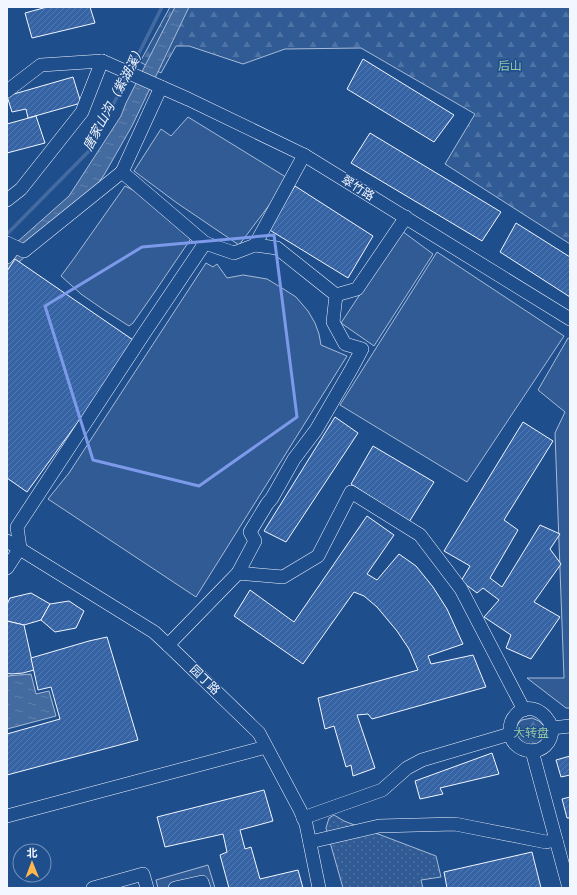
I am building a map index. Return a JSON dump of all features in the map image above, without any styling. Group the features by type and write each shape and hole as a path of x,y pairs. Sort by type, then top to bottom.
{"lane":[{"name":"翠竹路","path":"102,61 188,98 304,154 570,319"},
{"path":"7,91 41,65 102,61 82,112 20,189 7,200"},
{"path":"10,249 24,251 122,172 161,87"},
{"path":"255,245 304,154"},
{"path":"122,172 205,242 234,253 255,245 276,248 336,295"},
{"path":"336,295 357,289 406,217"},
{"path":"7,568 20,548 17,527 205,242"},
{"path":"168,645 238,573 255,541 250,532 272,498 294,459 316,430 362,349 345,344 333,322 336,295"},
{"path":"238,573 283,577 318,556 351,492 420,535 461,589 524,710"},
{"name":"园丁路","path":"7,541 154,632 259,733 306,824 320,888"},
{"path":"528,708 537,710 544,714 550,721 552,735 550,741 545,747 528,751 520,748 513,742 510,734 510,725 513,717 519,711 524,710 528,708"},
{"path":"552,728 570,726"},
{"path":"303,818 382,790 408,768 422,760 510,734"},
{"path":"7,816 266,747"},
{"path":"532,751 570,888"},
{"path":"310,842 379,826 455,824 546,842 556,840"},
{"path":"93,888 143,874 147,888"},
{"path":"175,888 202,882 204,888"}],"highlighted area":[{"path":"274,235 297,417 199,486 93,460 45,306 142,247"}],"green space":[{"name":"后山","path":"170,7 570,7 570,244 445,164 475,114 361,48 285,49 243,64 189,46 176,46 161,73 140,62"},
{"name":"大转盘","path":"532,718 539,721 544,726 546,734 542,742 532,747 519,741 517,727 519,722 522,720"},
{"path":"334,815 344,821 436,856 441,877 421,880 423,888 343,888 326,828 329,818"}],"shaded area":[{"path":"188,117 289,179 239,245 177,203 134,171 161,129 171,136"},
{"path":"125,186 143,195 194,234 133,323 129,326 81,294 61,276"},
{"path":"402,231 433,254 374,346 341,323"},
{"path":"437,252 564,336 467,482 340,405"},
{"path":"206,263 213,267 217,264 227,278 243,275 267,279 296,297 308,311 315,323 321,345 347,356 196,597 48,499 69,473"},
{"path":"568,338 570,339 570,708 566,708 527,678 564,678 555,433 565,412 538,390"},
{"path":"208,865 215,888 158,888 156,880"}],"water":[{"path":"175,7 189,7 132,126 104,175 80,209 7,273 7,251 69,196 121,116 126,103"},
{"path":"31,674 36,694 49,691 56,716 7,729 7,676"}],"building":[{"path":"47,7 90,7 95,23 32,38 25,13"},
{"path":"363,59 454,115 434,142 347,89"},
{"path":"73,77 81,103 28,118 26,109 12,112 7,96"},
{"path":"36,116 45,143 7,153 7,124"},
{"path":"370,133 501,212 482,241 351,163"},
{"path":"295,186 373,236 348,278 268,229"},
{"path":"516,223 570,257 570,297 500,252"},
{"path":"15,259 136,342 27,492 7,478 7,271"},
{"path":"335,417 358,433 286,542 264,531"},
{"path":"523,422 553,441 504,520 518,530 490,578 502,587 540,525 560,534 550,549 561,564 534,602 560,617 531,659 506,648 511,635 484,617 499,600 483,588 477,593 461,581 470,566 444,551"},
{"path":"373,446 434,482 409,522 351,484"},
{"path":"367,516 394,535 367,574 377,580 399,554 416,566 433,587 447,609 463,644 428,656 431,664 473,655 486,687 372,719 368,714 357,715 375,768 353,776 351,765 346,767 334,726 325,729 318,698 418,670 409,649 397,631 377,607 364,596 354,592 303,664 234,616 250,590 294,622"},
{"path":"31,593 50,604 41,620 24,625 7,621 7,604 10,598"},
{"path":"69,601 84,611 76,628 55,632 41,620 50,604"},
{"path":"7,621 24,625 34,670 23,673 7,673"},
{"path":"107,637 138,740 7,775 7,734 60,719 51,687 38,690 31,658"},
{"path":"492,753 499,774 440,788 443,794 420,799 415,781"},
{"path":"570,756 570,775 561,777 556,760"},
{"path":"264,790 273,821 240,830 245,849 251,847 260,879 298,870 303,888 229,888 220,855 227,852 223,834 165,847 157,817"},
{"path":"570,797 570,818 567,818 562,799"},
{"path":"532,852 541,888 447,888 444,872"}],"waterway":[{"name":"唐家山沟（紫湖溪）","path":"7,234 91,149 162,7"}]}
